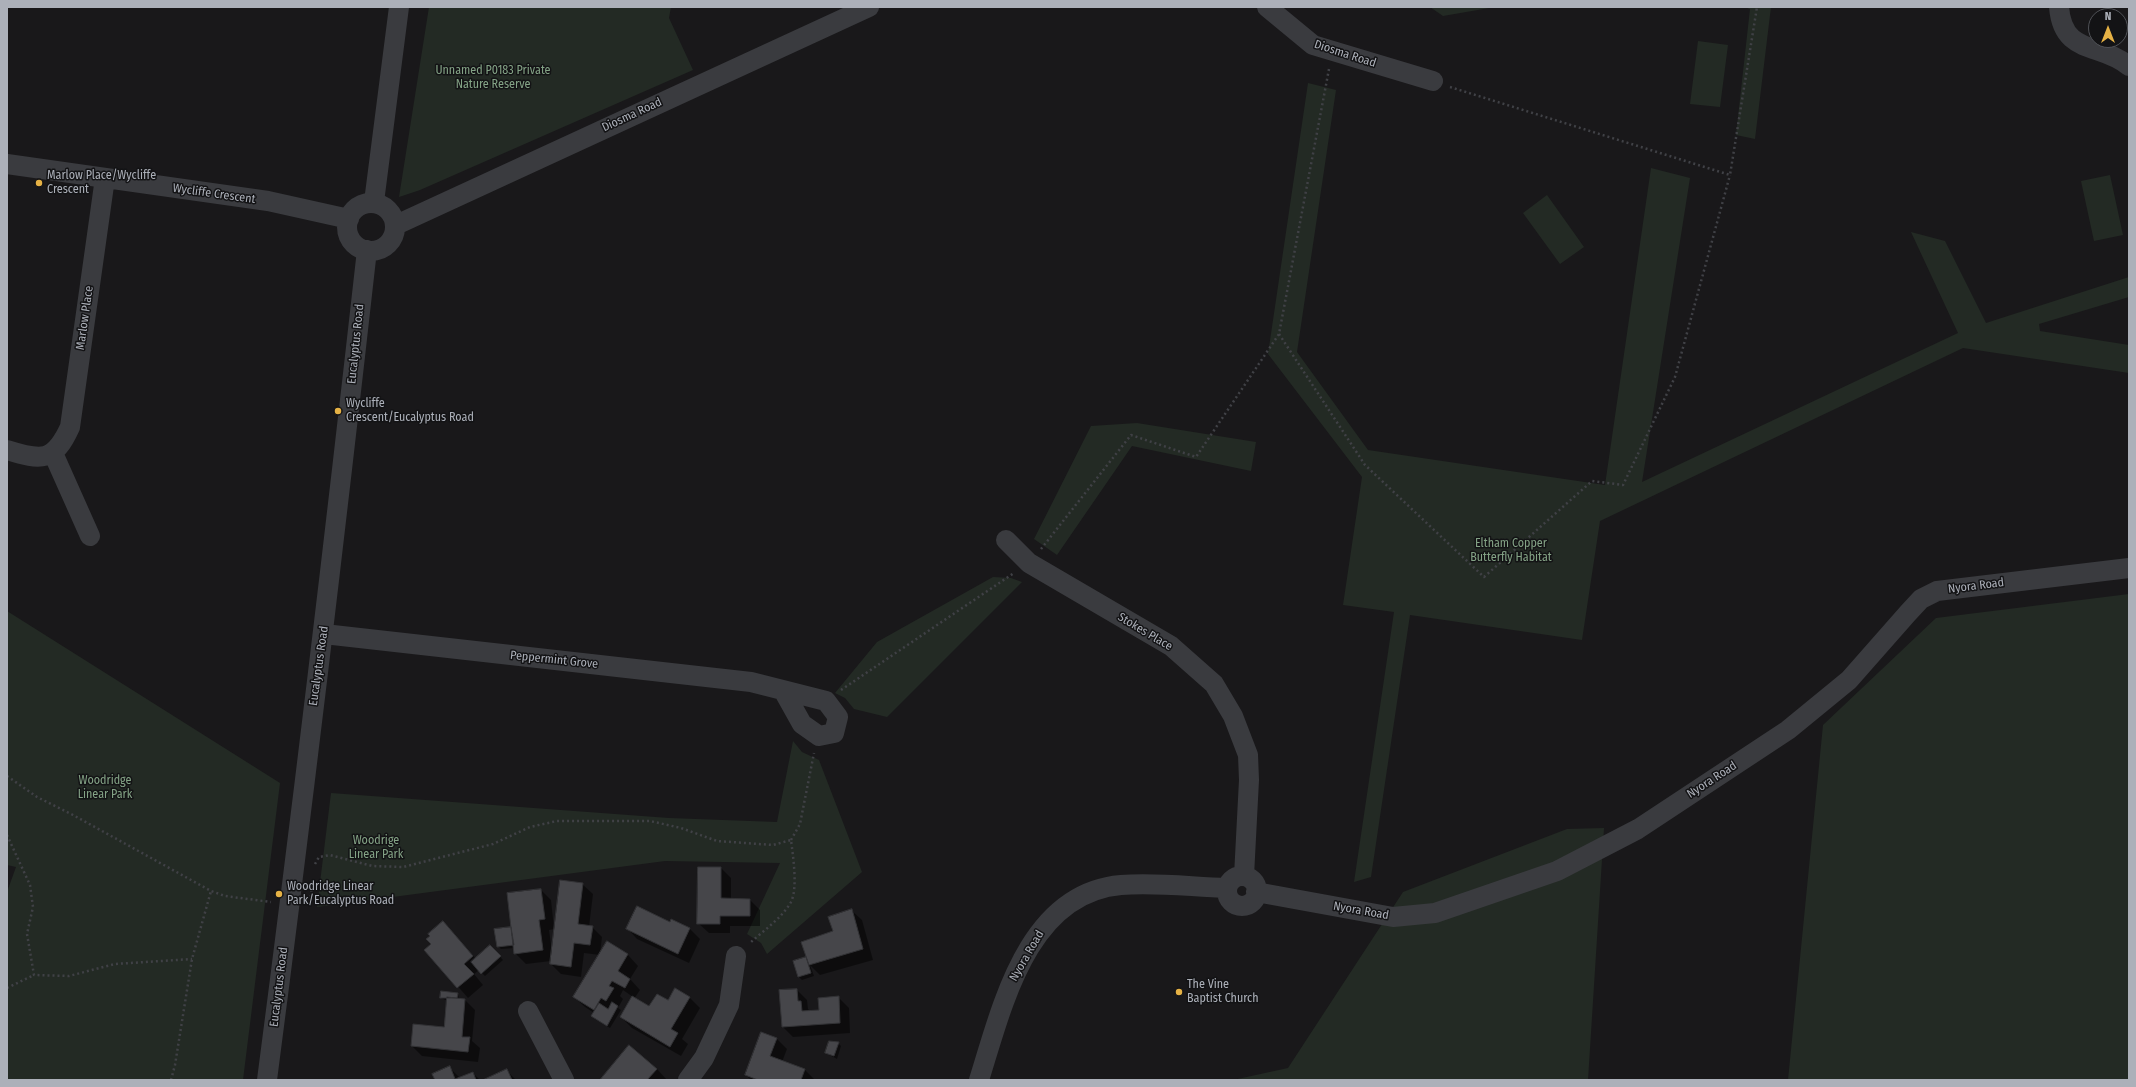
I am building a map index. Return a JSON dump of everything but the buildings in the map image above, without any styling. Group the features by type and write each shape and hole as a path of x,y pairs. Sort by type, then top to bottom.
{"street":[{"path":"374,202 399,7"},
{"name":"Diosma Road","path":"396,225 869,7"},
{"name":"Diosma Road","path":"1267,7 1313,45 1433,81"},
{"path":"2058,7 2065,32 2082,46 2108,53 2129,66"},
{"name":"Wycliffe Crescent","path":"7,164 268,201 348,219"},
{"name":"Marlow Place","path":"53,453 62,443 70,427 106,178"},
{"path":"374,202 380,204 391,212 396,225 392,239 387,245 381,249 366,250 359,248 348,235 348,219 358,206 374,202"},
{"name":"Eucalyptus Road","path":"267,1080 324,634 366,250"},
{"path":"7,450 26,456 41,457 53,453 90,536"},
{"name":"Stokes Place","path":"1006,540 1029,563 1171,646 1214,684 1233,716 1248,755 1249,780 1244,876"},
{"name":"Nyora Road","path":"1256,892 1393,917 1435,913 1558,872 1638,828 1788,730 1849,680 1921,599 1932,594 1960,587 2129,568"},
{"name":"Peppermint Grove","path":"324,634 751,682 826,701"},
{"path":"783,690 802,724 819,736 834,733 838,717 826,701"},
{"path":"1244,876 1253,882 1256,892 1252,901 1244,906 1239,906 1228,897 1227,888 1232,880 1244,876"},
{"name":"Nyora Road","path":"978,1080 1008,989 1039,932 1055,913 1075,898 1099,889 1120,885 1227,888"},
{"path":"688,1080 704,1058 729,1005 736,956"},
{"path":"528,1012 564,1080"}],"path":[{"path":"1279,334 1365,465 1484,577 1592,481 1623,485 1675,377 1730,174 1758,7"},
{"path":"826,701 1029,563 1131,435 1196,457 1279,334 1332,51"},
{"path":"1433,81 1730,174"},
{"path":"736,956 780,914 791,901 794,885 791,840 800,824 810,767 819,736"},
{"path":"7,776 36,797 73,815 211,892 225,896 304,905 309,904 314,878"},
{"path":"314,871 316,860 323,855 337,856 372,866 403,867 493,844 530,827 558,821 650,821 681,828 717,841 773,845 791,840"},
{"path":"7,835 30,885 33,907 27,934 34,975"},
{"path":"171,1080 175,1065 192,959 211,892"},
{"path":"7,988 34,975 70,976 115,964 192,959"}],"green space":[{"name":"Unnamed P0183 Private Nature Reserve","path":"429,7 671,7 669,18 693,70 420,190 399,197"},
{"path":"1430,7 1495,7 1443,16"},
{"path":"1744,7 1771,7 1755,139 1736,135 1750,9"},
{"path":"1698,41 1728,45 1720,107 1690,104"},
{"name":"Eltham Copper Butterfly Habitat","path":"1308,83 1336,90 1297,352 1368,450 1605,485 1651,168 1690,178 1642,482 1958,333 1911,232 1945,241 1986,323 2129,277 2129,297 2039,324 2040,331 2129,345 2129,373 1963,348 1600,521 1582,640 1410,615 1371,877 1354,882 1394,612 1343,605 1362,477 1268,354"},
{"path":"2110,175 2123,235 2094,241 2081,181"},
{"path":"1547,195 1584,247 1560,264 1523,213"},
{"path":"1137,423 1256,442 1251,471 1132,446 1057,555 1034,539 1091,426"},
{"path":"993,577 1011,578 1022,582 887,717 854,709 845,698 835,693 877,642"},
{"path":"2129,594 2129,1080 1788,1080 1823,725 1936,618"},
{"name":"Woodridge Linear Park","path":"7,611 280,783 243,1080 7,1080 7,892 16,867 7,865"},
{"name":"Woodrige Linear Park","path":"793,741 802,752 819,760 862,872 767,954 761,943 747,934 780,863 665,861 317,907 331,793 669,818 777,822"},
{"path":"1604,828 1588,1080 1233,1080 1288,1068 1403,892 1567,829"}],"place":[{"name":"Marlow Place/Wycliffe Crescent","path":"39,183"},
{"name":"Wycliffe Crescent/Eucalyptus Road","path":"338,411"},
{"name":"Woodridge Linear Park/Eucalyptus Road","path":"279,894"},
{"name":"The Vine Baptist Church","path":"1179,992"}]}
